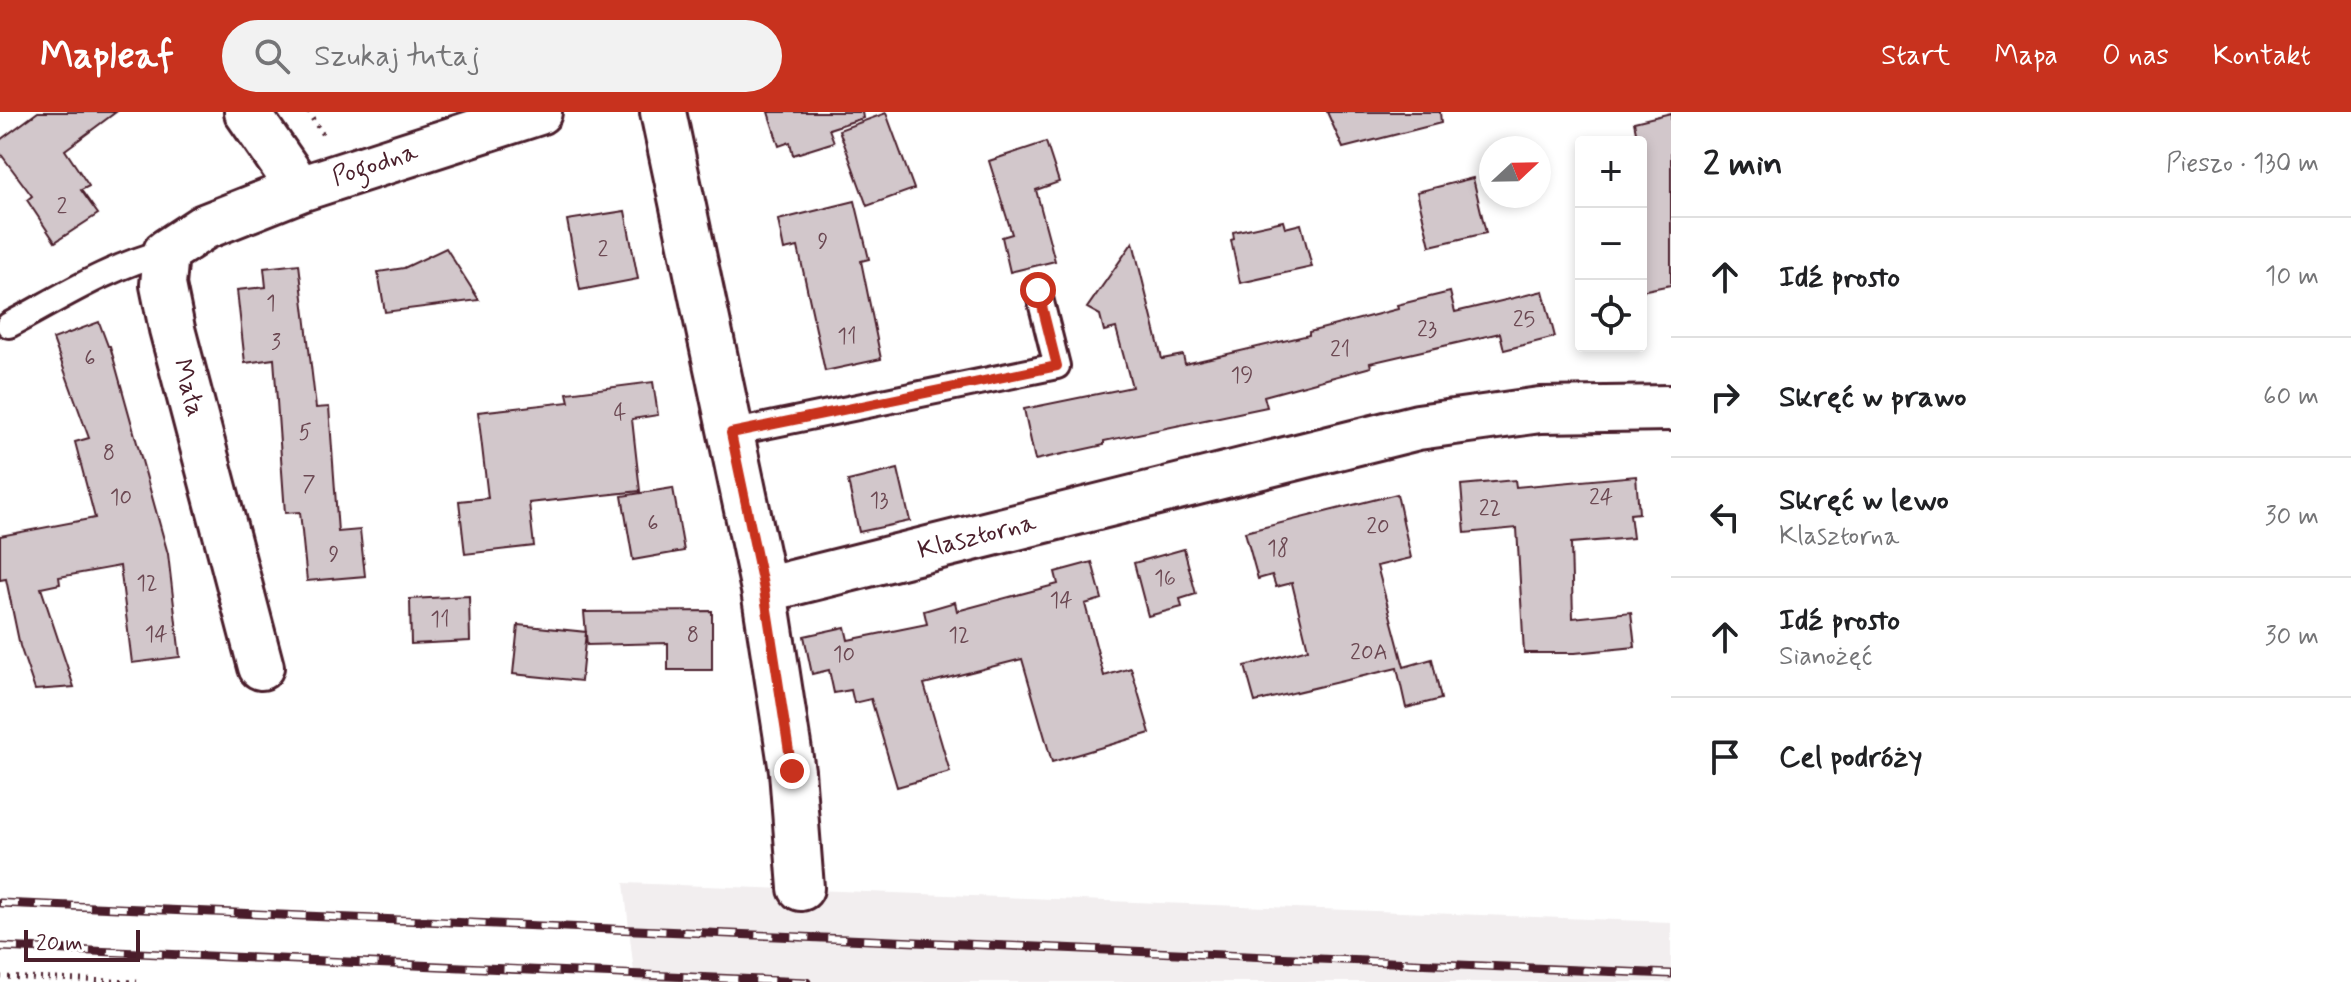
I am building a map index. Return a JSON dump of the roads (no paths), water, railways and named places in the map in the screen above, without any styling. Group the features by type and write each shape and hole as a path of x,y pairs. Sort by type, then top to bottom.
{"street":[{"name":"Pogodna","path":"247,112 300,189 539,112"},
{"path":"663,112 764,590 792,771 801,888"},
{"path":"166,252 204,227 300,189"},
{"name":"Mała","path":"166,252 163,285 172,329 261,667"},
{"name":"Klasztorna","path":"764,590 1418,427 1540,410 1671,408"}],"lane":[{"path":"9,325 106,272 137,259 166,252"},
{"path":"731,433 1057,366 1038,290"}],"railway":[{"path":"0,903 1671,974"},
{"path":"0,947 807,982"}]}
